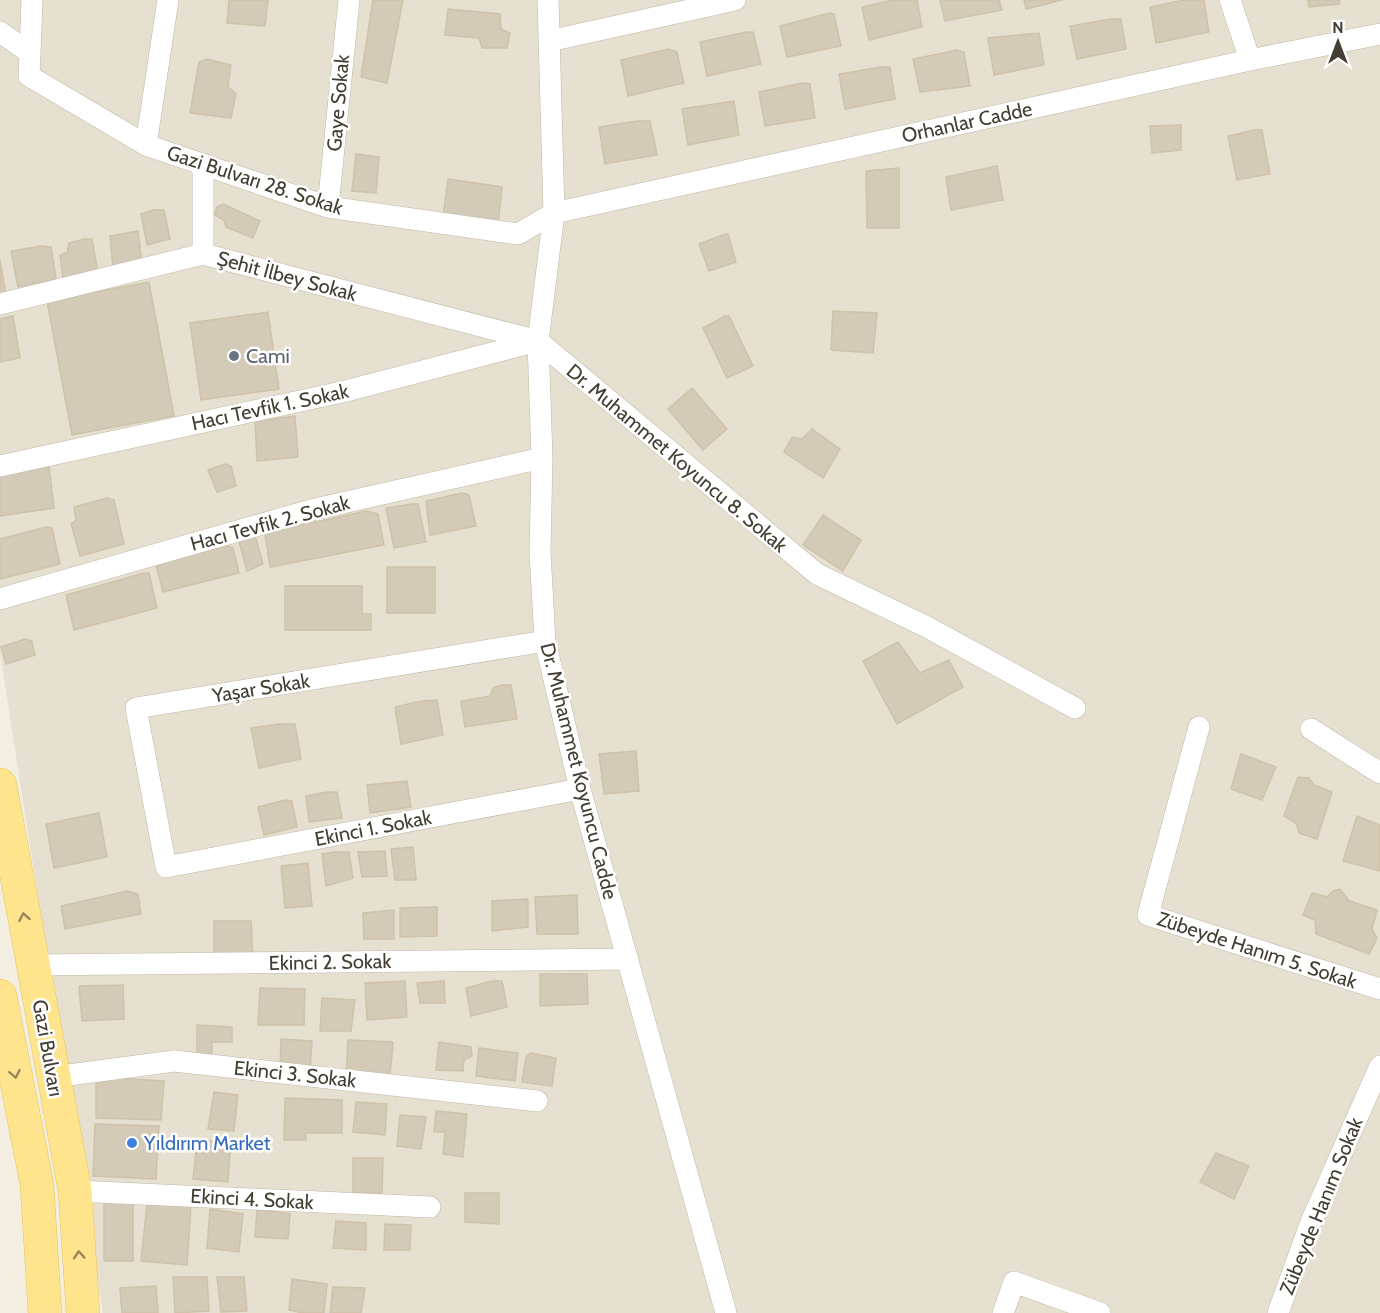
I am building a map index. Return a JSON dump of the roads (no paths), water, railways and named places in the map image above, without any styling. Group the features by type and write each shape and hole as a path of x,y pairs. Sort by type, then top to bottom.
{"main road":[{"name":"Gazi Bulvarı","path":"0,785 75,1191 83,1313"},
{"name":"Gazi Bulvarı","path":"0,996 37,1185 45,1313"}],"street":[{"path":"30,53 32,0"},
{"path":"146,145 168,0"},
{"name":"Gaye Sokak","path":"328,207 349,0"},
{"name":"Dr. Muhammet Koyuncu Cadde","path":"548,0 554,213 538,341 542,458 540,552 545,641 580,789 726,1313"},
{"path":"549,41 735,0"},
{"path":"1230,0 1250,60"},
{"path":"0,32 30,53"},
{"name":"Orhanlar Cadde","path":"554,213 1380,33"},
{"name":"Gazi Bulvarı 28. Sokak","path":"30,53 29,76 146,145 328,207 518,234 554,213"},
{"path":"202,165 203,254"},
{"name":"Şehit İlbey Sokak","path":"0,304 203,254 538,341"},
{"name":"Hacı Tevfik 1. Sokak","path":"0,466 342,392 538,341"},
{"name":"Dr. Muhammet Koyuncu 8. Sokak","path":"538,341 817,574 927,627 1075,708"},
{"name":"Hacı Tevfik 2. Sokak","path":"0,599 311,510 542,458"},
{"name":"Yaşar Sokak","path":"166,867 136,708 545,641"},
{"name":"Zübeyde Hanım 5. Sokak","path":"1199,727 1148,915 1380,989"},
{"path":"1311,729 1380,773"},
{"name":"Ekinci 1. Sokak","path":"166,867 580,789"},
{"name":"Ekinci 2. Sokak","path":"33,965 627,959"},
{"name":"Ekinci 3. Sokak","path":"54,1077 174,1061 537,1101"},
{"name":"Zübeyde Hanım Sokak","path":"1278,1313 1311,1222 1374,1094 1380,1066"},
{"name":"Ekinci 4. Sokak","path":"75,1191 430,1207"},
{"path":"1003,1313 1014,1282 1100,1313"}],"place":[{"name":"Cami","path":"234,356"},
{"name":"Yıldırım Market","path":"132,1143"}]}
